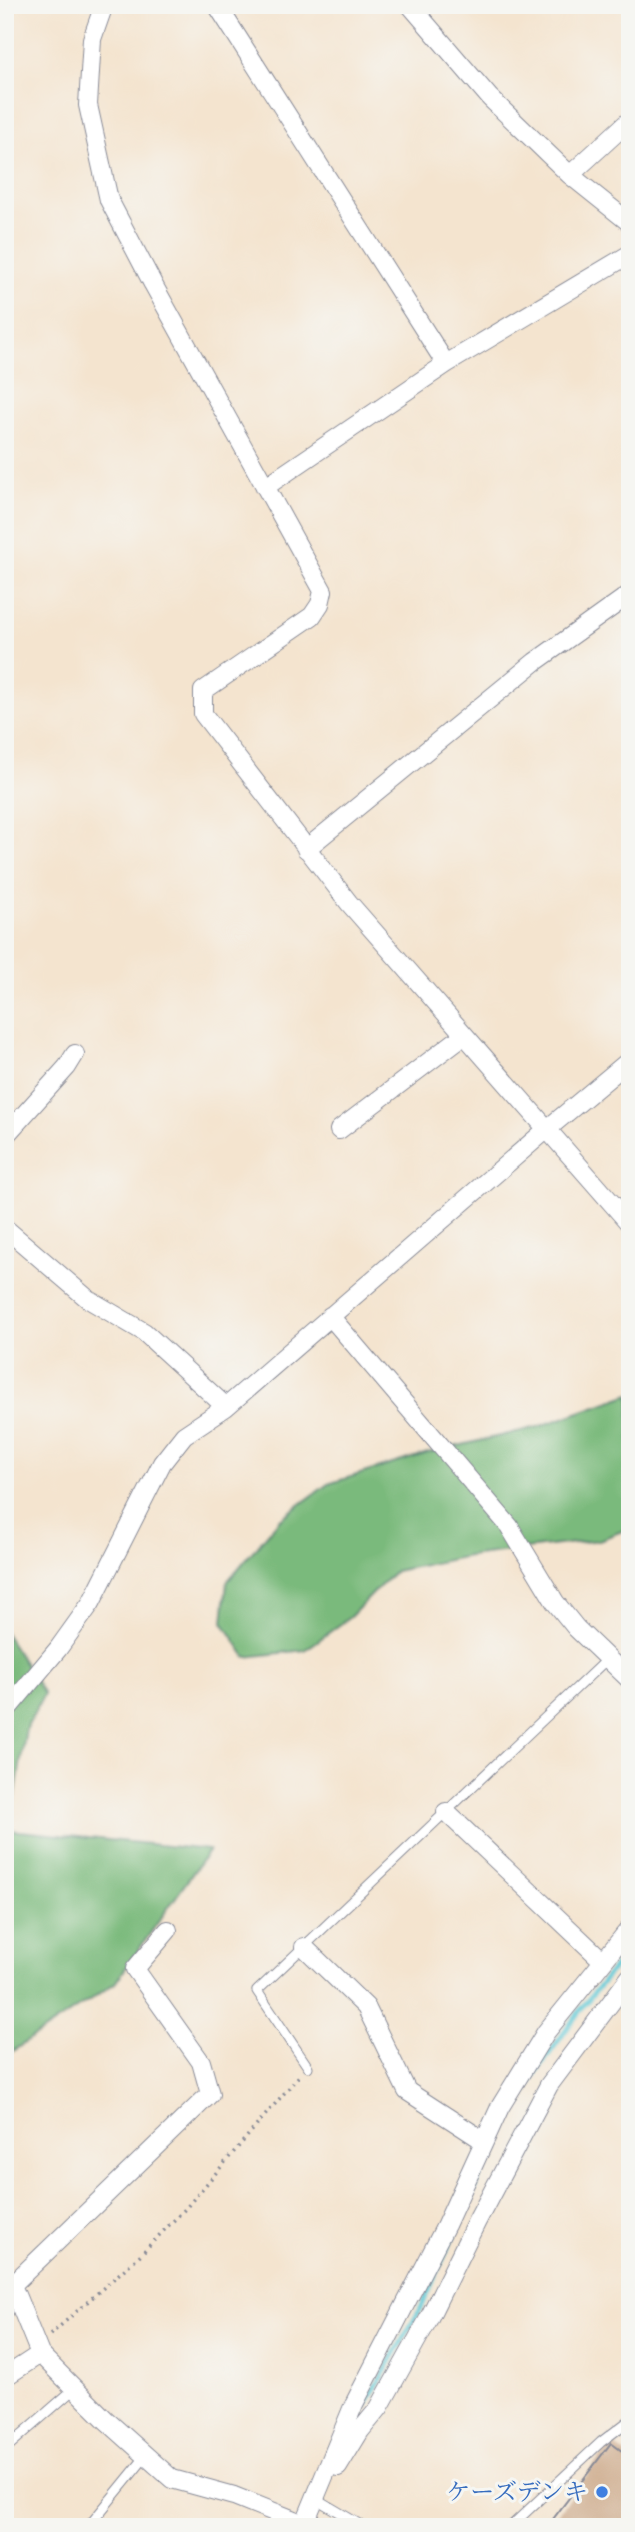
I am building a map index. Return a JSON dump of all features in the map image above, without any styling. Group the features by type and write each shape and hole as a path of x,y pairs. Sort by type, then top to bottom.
{"street":[{"path":"104,5 92,39 88,105 109,200 323,591 320,604 312,616 203,691 204,714 349,903 630,1224"},
{"path":"216,5 446,364"},
{"path":"410,5 490,98 570,175 630,223"},
{"path":"570,175 630,120"},
{"path":"265,486 446,364 630,254"},
{"path":"306,849 535,662 630,594"},
{"path":"339,1130 464,1035"},
{"path":"5,1136 67,1067 75,1054"},
{"path":"5,1712 58,1649 91,1603 162,1463 184,1435 226,1407 630,1060"},
{"path":"5,1228 78,1292 144,1332 226,1407"},
{"path":"330,1316 509,1526 555,1602 630,1680"},
{"path":"446,1812 603,1961"},
{"path":"303,2525 354,2404 415,2315 463,2213 484,2141 500,2107 546,2032 630,1928"},
{"path":"168,1930 135,1969 201,2062 210,2095 12,2285 40,2354 172,2479 234,2496 303,2525"},
{"path":"304,1947 366,2007 407,2091 484,2141"},
{"path":"303,2525 360,2431 379,2408 415,2315 463,2213 549,2085 630,1977"},
{"path":"5,2377 40,2354"}],"lane":[{"path":"308,2067 257,1991 607,1659"},
{"path":"5,2449 74,2389"},
{"path":"510,2527 601,2442 630,2420"},
{"path":"88,2527 146,2456"},
{"path":"318,2500 364,2527"}],"path":[{"path":"40,2354 47,2337 137,2258 185,2209 308,2067"}],"green space":[{"path":"630,1394 630,1528 599,1540 468,1556 395,1571 350,1617 305,1650 246,1657 223,1622 227,1582 279,1520 328,1484 428,1453 538,1427"},
{"path":"5,1633 44,1694 26,1728 10,1830 209,1850 115,1983 5,2056"}],"building":[{"name":"ケーズデンキ","path":"611,2443 630,2457 630,2527 547,2527"}],"waterway":[{"path":"358,2418 422,2306 487,2159 534,2075 583,2006 630,1948"}],"place":[{"name":"ケーズデンキ","path":"602,2492"}]}
